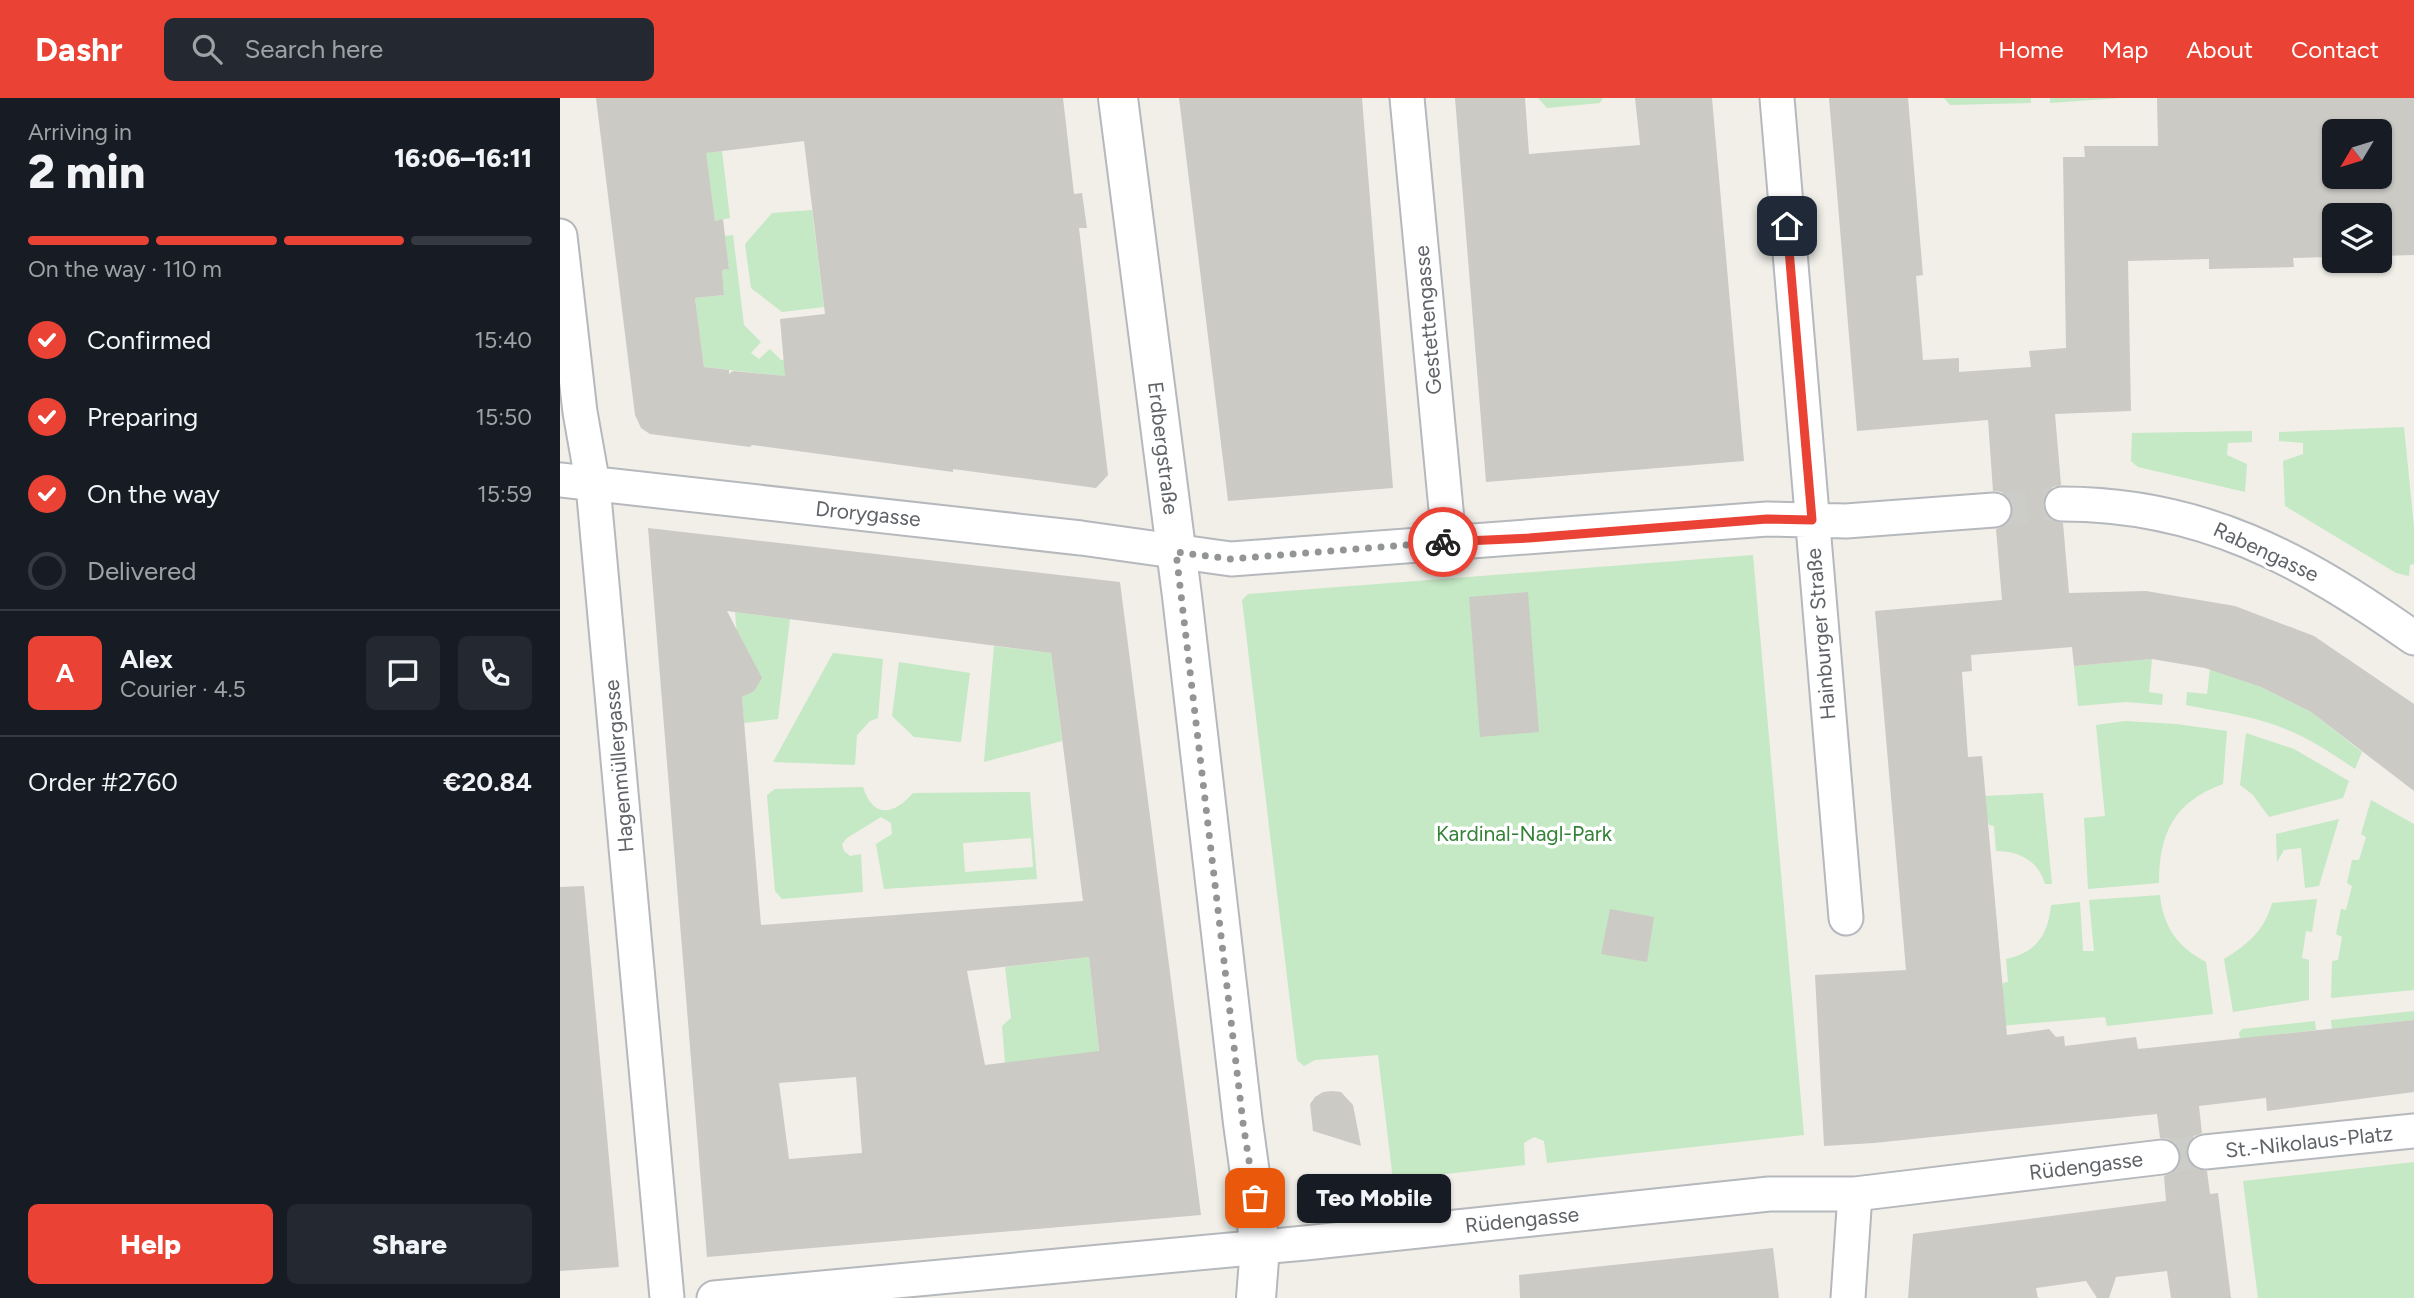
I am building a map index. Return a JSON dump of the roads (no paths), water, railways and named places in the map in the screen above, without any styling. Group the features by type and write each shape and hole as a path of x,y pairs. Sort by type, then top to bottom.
{"street":[{"name":"Erdbergstraße","path":"1118,98 1176,552 1243,1123 1261,1247 1256,1298"},
{"name":"Gestettengasse","path":"1406,98 1449,541"},
{"name":"Hainburger Straße","path":"1777,98 1846,918"},
{"name":"Hagenmüllergasse","path":"560,236 580,412 593,485 667,1298"},
{"name":"Drorygasse","path":"560,480 1067,536 1231,559 1767,519 1812,520"},
{"name":"Rabengasse","path":"2062,505 2093,504 2163,513 2242,538 2284,556 2325,579 2414,638"},
{"path":"1812,520 1846,521 1994,510"},
{"name":"St.-Nikolaus-Platz","path":"2205,1152 2414,1131"},
{"name":"Rüdengasse","path":"714,1298 1261,1247 1769,1194 1855,1194 2162,1157"},
{"path":"1848,1298 1855,1194"}],"tunnel":[{"path":"1994,510 2062,504"},
{"path":"2162,1157 2205,1152"}],"place":[{"name":"Teo Mobile","path":"1255,1198"}],"park label":[{"name":"Kardinal-Nagl-Park","path":"1524,834"}]}
